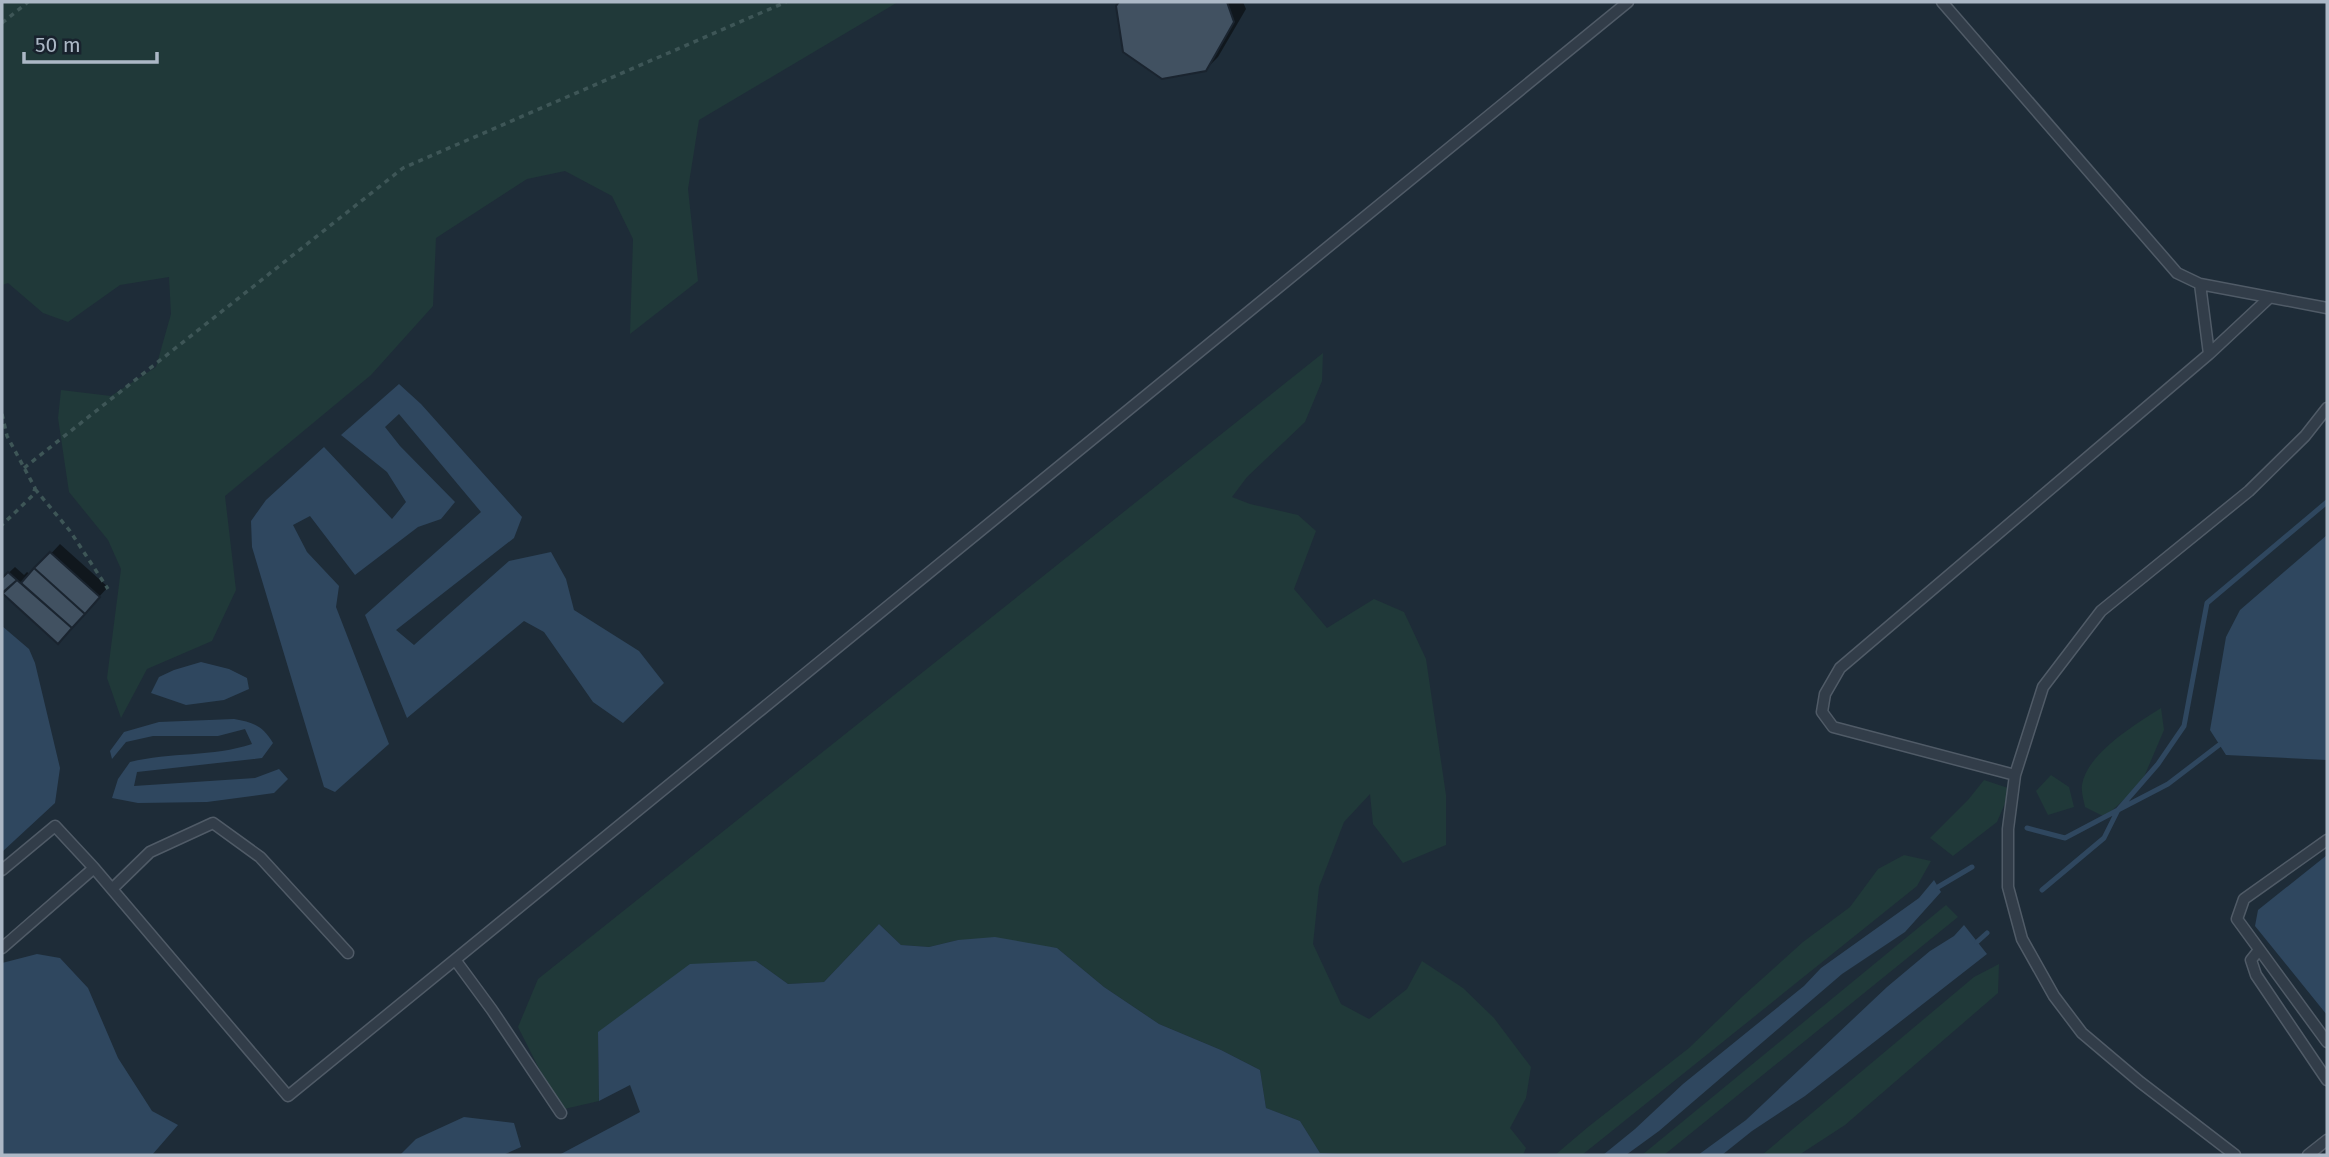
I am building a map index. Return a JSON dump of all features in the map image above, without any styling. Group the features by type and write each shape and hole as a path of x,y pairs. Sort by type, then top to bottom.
{"lane":[{"path":"2,870 55,826 94,867 288,1096 1628,2"},
{"path":"1942,2 2178,273 2200,284 2327,308"},
{"path":"2200,284 2209,354"},
{"path":"2015,775 1833,727 1822,712 1825,694 1840,668 2209,354 2269,298"},
{"path":"2235,1155 2140,1082 2082,1033 2054,996 2022,939 2008,887 2008,829 2015,775 2043,687 2101,611 2249,491 2305,436 2327,408"},
{"path":"112,889 150,852 213,824 260,857 348,953"},
{"path":"2327,839 2245,899 2237,919 2327,1042"},
{"path":"2,948 94,867"},
{"path":"2259,950 2251,960 2256,975 2327,1080"},
{"path":"456,961 561,1113"},
{"path":"2308,1155 2327,1140"}],"path":[{"path":"2,23 28,2"},
{"path":"24,468 403,169 786,2"},
{"path":"2,414 7,436 35,488 70,531 108,589"},
{"path":"2,525 33,495 35,488"}],"green space":[{"path":"2,2 898,2 699,120 688,189 698,281 630,334 633,239 612,196 565,171 527,179 436,238 433,306 371,375 225,496 236,590 212,641 147,669 121,718 107,678 121,569 108,540 69,492 58,418 61,390 111,396 156,367 171,314 169,277 120,285 68,322 43,313 8,283 2,285"},
{"path":"1323,353 1322,381 1305,422 1247,477 1232,497 1298,515 1316,531 1294,589 1327,628 1374,599 1404,612 1426,659 1446,795 1446,845 1403,863 1373,824 1370,794 1344,822 1319,887 1313,944 1341,1004 1369,1019 1407,989 1422,961 1463,988 1494,1018 1531,1067 1526,1098 1510,1128 1526,1148 1523,1155 1320,1153 1300,1121 1266,1108 1260,1070 1159,1024 1104,987 1057,948 958,940 929,947 901,945 879,924 824,982 788,984 756,961 598,1032 599,1101 560,1110 518,1027 538,979"},
{"path":"2161,708 2164,730 2141,784 2105,817 2085,807 2082,785 2093,762 2114,740"},
{"path":"2051,775 2069,787 2074,807 2048,815 2036,791"},
{"path":"1984,780 2011,789 1997,822 1953,856 1930,838"},
{"path":"1904,855 1931,861 1917,886 1582,1155 1555,1155 1689,1048 1803,942 1850,907 1878,869"},
{"path":"1946,905 1958,917 1664,1155 1642,1155"},
{"path":"1999,964 1998,993 1845,1125 1799,1155 1762,1155 1974,977"}],"water":[{"path":"399,384 421,404 522,517 514,538 396,630 414,645 509,561 551,552 566,579 574,610 639,651 664,683 623,723 593,702 544,632 524,621 407,718 365,615 481,512 399,414 385,427 455,502 441,519 418,527 355,575 310,516 293,525 307,552 339,586 336,607 389,744 335,792 324,787 252,547 251,521 266,500 324,447 392,519 406,502 387,472 341,435"},
{"path":"2327,535 2327,760 2226,755 2210,730 2226,637 2240,610"},
{"path":"2,626 29,649 35,663 60,768 55,803 2,852"},
{"path":"201,662 229,669 247,678 249,689 224,700 186,705 151,693 159,677"},
{"path":"234,719 257,726 269,737 273,743 262,758 137,772 134,786 255,778 279,769 288,779 274,793 207,802 138,803 112,798 118,779 130,762 222,751 252,744 245,729 218,736 153,736 126,742 112,759 110,751 124,732 159,722"},
{"path":"2327,855 2327,1015 2255,926 2258,910"},
{"path":"1934,880 1941,892 1905,932 1842,974 1659,1131 1626,1155 1603,1155 1683,1084 1804,986 1821,968 1919,898"},
{"path":"879,924 901,945 929,947 958,940 995,937 1057,948 1104,987 1159,1024 1260,1070 1266,1108 1300,1121 1320,1153 1356,1155 559,1155 640,1112 630,1085 599,1101 598,1032 690,964 756,961 788,984 824,982"},
{"path":"1964,925 1987,954 1805,1096 1752,1131 1722,1155 1698,1155 1746,1120 1887,987 1930,951 1954,936"},
{"path":"37,954 60,958 88,988 118,1058 152,1111 178,1125 152,1155 2,1155 2,963"},
{"path":"464,1117 514,1123 521,1147 503,1155 400,1155 416,1139"}],"building":[{"path":"1119,2 1227,2 1234,22 1206,71 1162,79 1123,52 1116,6"},
{"path":"50,552 100,597 85,614 34,568"},
{"path":"34,568 85,614 72,628 21,583"},
{"path":"8,572 17,580 2,594 2,578"},
{"path":"17,580 72,628 58,644 2,593"}],"waterway":[{"path":"2027,828 2065,838 2118,810 2158,764 2184,726 2207,603 2327,502"},
{"path":"2042,890 2104,838 2118,810 2168,784 2219,745"},
{"path":"1938,887 1972,867"},
{"path":"1977,942 1987,933"}]}
